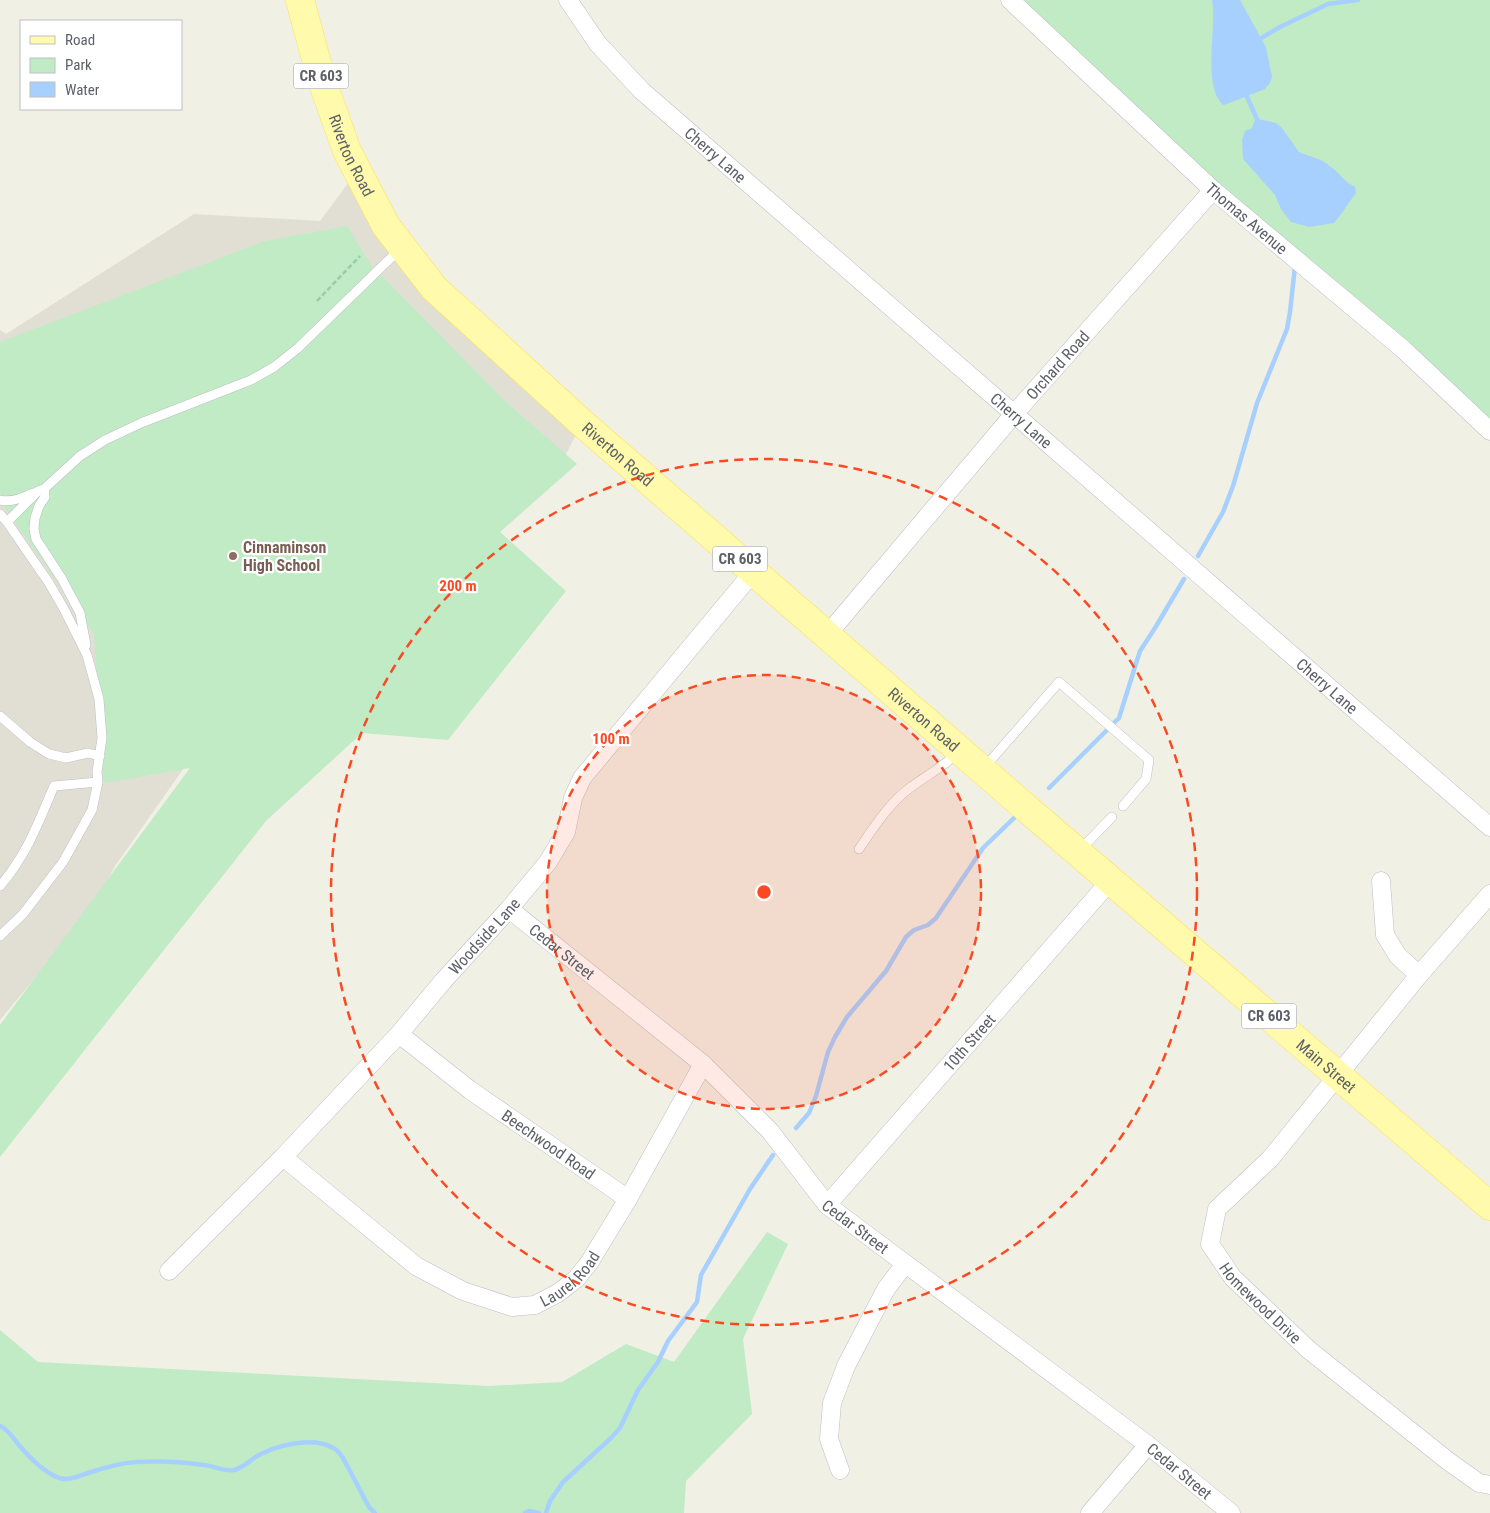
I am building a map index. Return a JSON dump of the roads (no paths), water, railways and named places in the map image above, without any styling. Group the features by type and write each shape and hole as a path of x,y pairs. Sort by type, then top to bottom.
{"main road":[{"name":"Riverton Road","path":"300,0 321,78 347,151 386,226 434,288 582,422 1049,827"},
{"name":"Main Street","path":"1049,827 1490,1206"}],"street":[{"name":"Cherry Lane","path":"568,0 598,44 642,91 1490,827"},
{"name":"Thomas Avenue","path":"1010,0 1213,190 1404,350 1490,431"},
{"name":"Orchard Road","path":"827,634 1014,414 1213,190"},
{"name":"Woodside Lane","path":"169,1271 283,1157 399,1034 444,980 509,909 548,862 566,832 573,798 582,778 754,571"},
{"name":"10th Street","path":"827,1205 1111,880"},
{"path":"1381,882 1385,936 1398,956 1419,975"},
{"name":"Homewood Drive","path":"1490,894 1419,975 1270,1160 1217,1209 1210,1244 1233,1278 1309,1350 1448,1461 1479,1483 1490,1485"},
{"name":"Cedar Street","path":"509,909 702,1064 770,1131 827,1205 1148,1445 1231,1513"},
{"name":"Beechwood Road","path":"399,1034 470,1090 628,1199"},
{"name":"Laurel Road","path":"283,1157 416,1266 463,1291 512,1307 535,1305 558,1293 576,1279 589,1263 628,1199 702,1064"},
{"path":"840,1470 829,1439 832,1404 846,1366 864,1331 886,1289 905,1264"},
{"path":"1090,1513 1148,1445"}],"lane":[{"path":"7,522 80,456 111,436 251,380 274,367 298,348 402,248"},
{"path":"0,500 15,500 41,490"},
{"path":"0,936 23,914 63,862 92,810 98,782 97,772 102,738 99,699 80,613 62,579 36,539 34,529 35,518 38,506 44,497 41,490"},
{"path":"0,514 49,583 88,655"},
{"path":"982,770 1059,682 1149,760 1146,779 1123,806"},
{"path":"0,716 30,742 49,754 66,758 88,753 100,756"},
{"path":"859,849 900,796 949,761 960,750"},
{"path":"0,886 12,872 29,845 54,786 98,782"},
{"path":"1078,852 1112,817"}],"water":[{"path":"1212,0 1240,0 1266,47 1272,77 1265,89 1223,105 1213,85"},
{"path":"1258,119 1276,123 1282,128 1299,152 1323,161 1355,187 1356,193 1334,223 1309,227 1291,222 1281,209 1275,195 1243,159 1242,140 1245,131 1252,128 1254,122"}],"waterway":[{"path":"1258,40 1328,4 1358,0"},
{"path":"1245,92 1259,124"},
{"path":"1198,556 1223,512 1233,486 1257,403 1287,329 1295,266"},
{"path":"1049,788 1119,718 1140,651 1184,579"},
{"path":"796,1128 809,1113 816,1096 828,1052 847,1017 886,971 906,937 914,930 928,925 936,918 983,848 1017,815"},
{"path":"546,1513 550,1501 563,1482 620,1428 638,1390 658,1362 668,1341 697,1302 701,1275 750,1189 773,1155"},
{"path":"0,1426 8,1432 37,1464 47,1472 63,1479 74,1478 124,1463 136,1462 187,1463 234,1470 242,1467 259,1455 279,1447 298,1443 317,1443 338,1451 369,1507 375,1513"},
{"path":"525,1513 529,1511 539,1513"}],"place":[{"name":"Cinnaminson High School","path":"233,556"}]}
